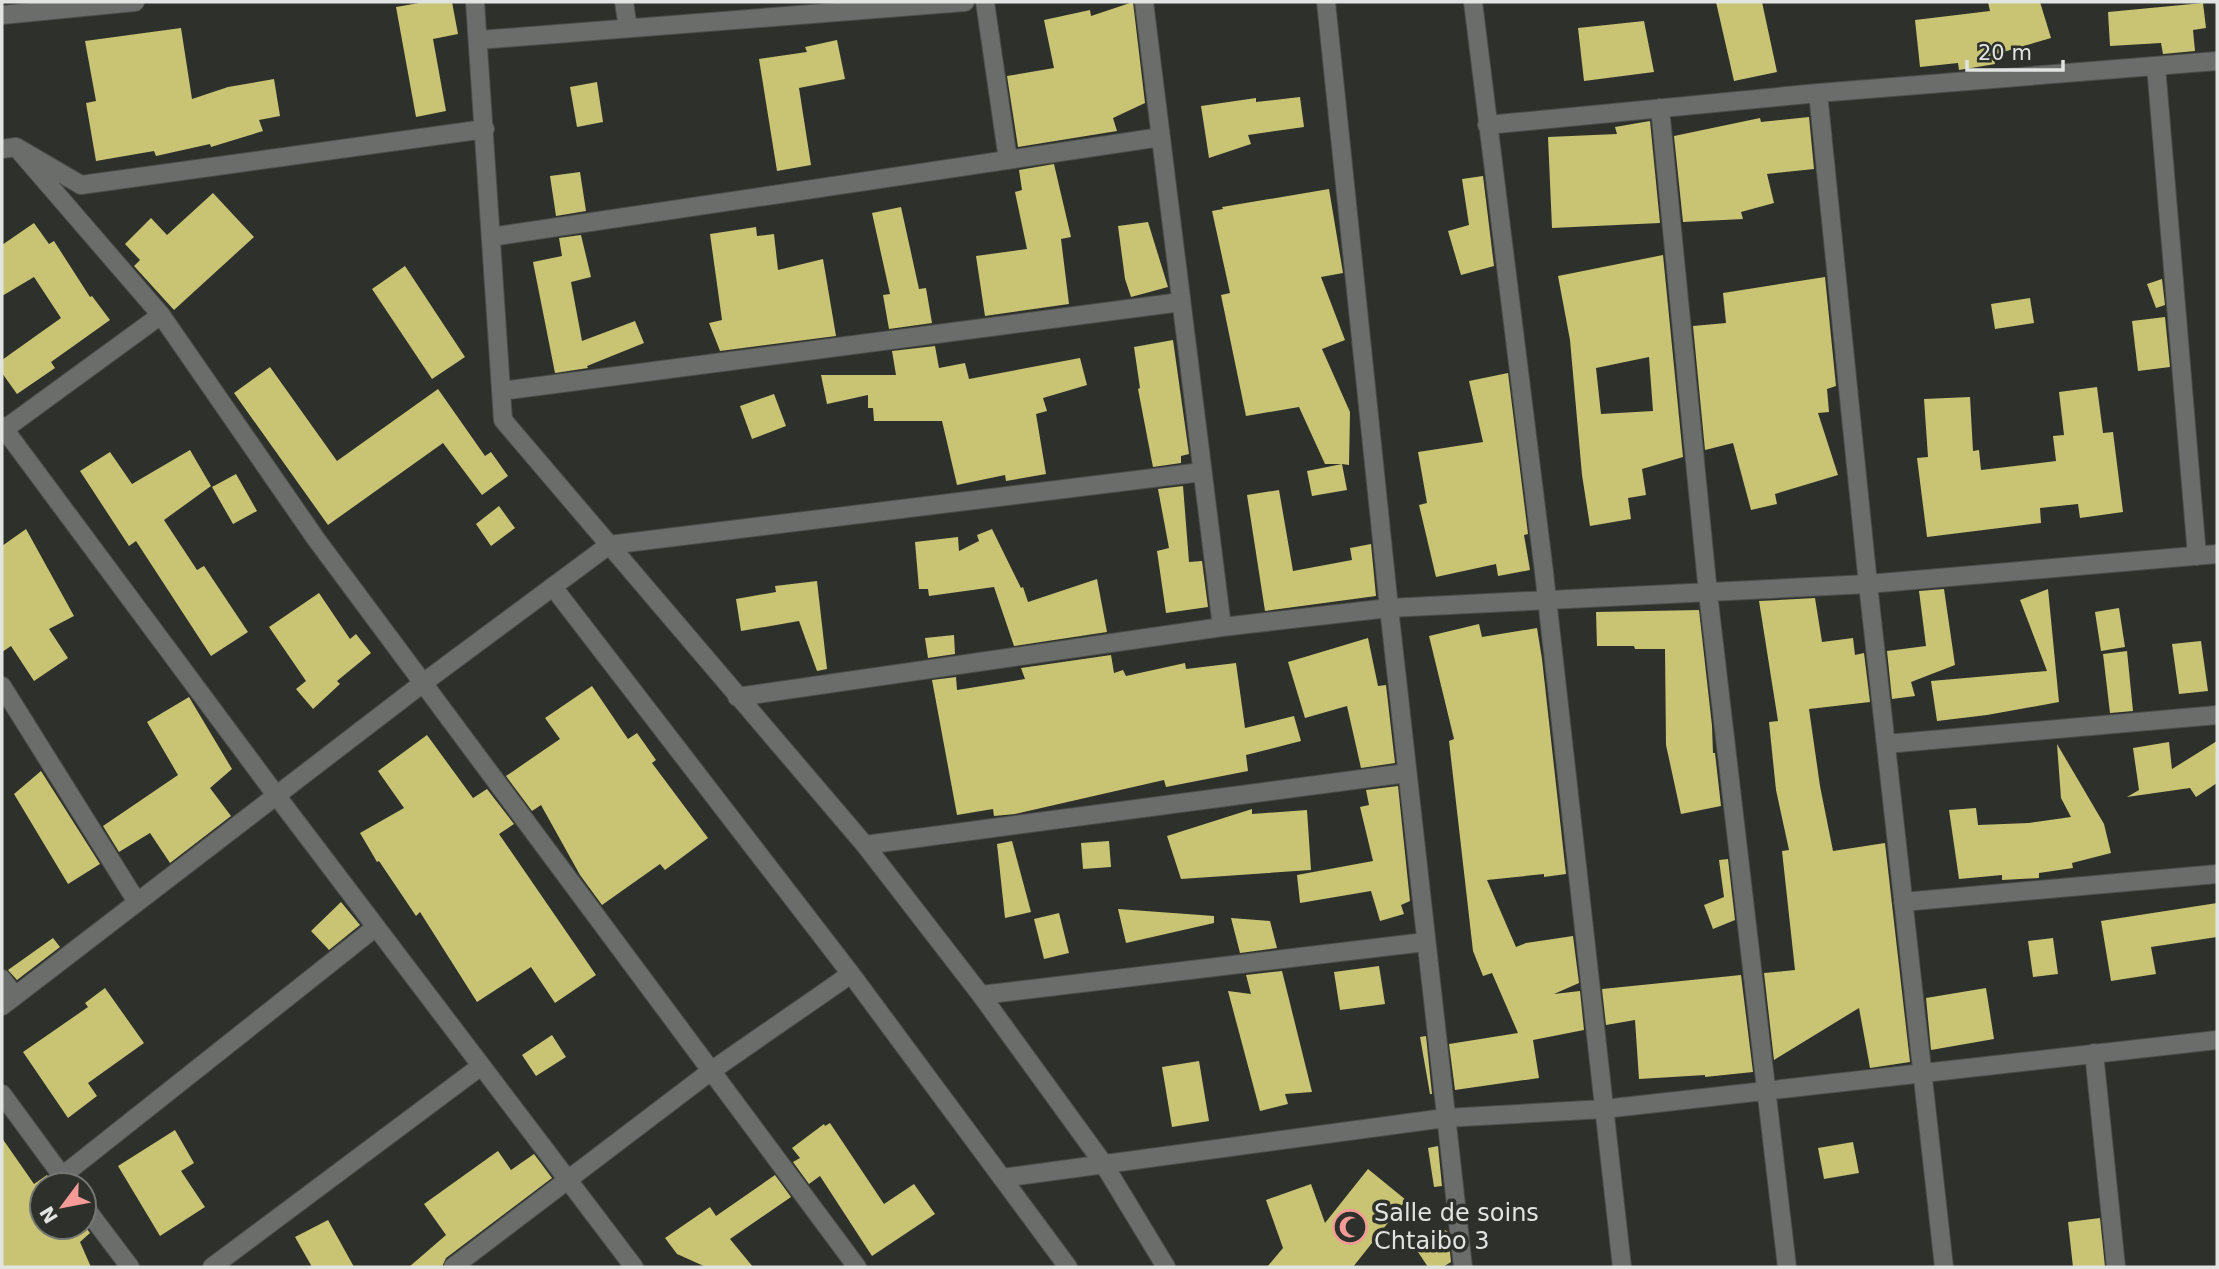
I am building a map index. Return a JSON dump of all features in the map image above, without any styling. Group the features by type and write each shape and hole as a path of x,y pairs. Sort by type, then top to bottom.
{"street":[{"path":"2,15 135,2"},
{"path":"475,2 503,420 865,845 981,995 1103,1163 1166,1267"},
{"path":"624,2 628,28"},
{"path":"479,40 965,2"},
{"path":"985,2 1008,160"},
{"path":"1144,2 1222,627"},
{"path":"1326,2 1425,942 1463,1267"},
{"path":"1473,2 1547,601 1622,1267"},
{"path":"1487,125 1818,93 2217,61"},
{"path":"2156,66 2197,556"},
{"path":"1818,93 1868,584 1944,1267"},
{"path":"1660,108 1708,593 1787,1267"},
{"path":"9,148 81,185 485,129"},
{"path":"491,237 1161,138"},
{"path":"9,148 161,315 316,539 857,1267"},
{"path":"500,391 1181,302"},
{"path":"161,315 3,429 634,1267"},
{"path":"2,979 8,1001 423,683 609,545 1202,472"},
{"path":"737,697 1222,627 1389,608 1868,584 2217,554"},
{"path":"553,587 851,974 1068,1267"},
{"path":"2,686 138,902"},
{"path":"1886,744 2217,715"},
{"path":"865,845 1407,773"},
{"path":"1903,902 2217,874"},
{"path":"76,1171 376,927"},
{"path":"981,995 1425,942"},
{"path":"453,1267 711,1071 851,974"},
{"path":"1002,1178 1445,1118 1604,1109 2217,1040"},
{"path":"2094,1053 2116,1267"},
{"path":"212,1267 481,1066"},
{"path":"2,1094 58,1171"},
{"path":"98,1225 130,1267"}],"building":[{"path":"425,2 452,2 458,34 433,39 446,111 416,117 396,7"},
{"path":"1133,2 1145,103 1113,118 1117,131 1018,147 1007,76 1054,68 1044,20 1090,10 1091,16"},
{"path":"1716,2 1762,2 1777,72 1734,81"},
{"path":"1988,2 2040,2 2051,38 1993,55 1995,64 1959,70 1958,63 1920,67 1915,20 1990,11"},
{"path":"2203,3 2206,28 2193,30 2195,51 2163,54 2161,43 2110,46 2108,12"},
{"path":"1644,21 1654,72 1584,81 1578,28"},
{"path":"181,28 192,99 228,87 274,79 280,116 259,120 263,131 211,147 210,144 156,156 154,151 96,161 86,103 96,101 85,41"},
{"path":"837,40 845,79 799,88 811,165 777,171 759,59 807,52 805,47"},
{"path":"597,82 603,122 577,127 570,87"},
{"path":"1300,97 1304,127 1248,135 1251,144 1209,158 1201,106 1256,98 1256,102"},
{"path":"1809,117 1814,169 1767,174 1774,203 1741,212 1743,219 1683,222 1674,136 1760,118 1761,122"},
{"path":"1650,121 1660,223 1552,228 1548,137 1617,134 1615,127"},
{"path":"1054,164 1071,237 1061,239 1069,304 985,316 976,256 1027,249 1015,192 1022,190 1019,170"},
{"path":"580,172 586,211 556,216 550,176"},
{"path":"1483,176 1494,266 1461,275 1448,231 1469,225 1462,179"},
{"path":"1329,189 1343,273 1321,277 1345,340 1322,349 1350,412 1349,465 1325,464 1299,407 1246,416 1221,295 1230,293 1212,211"},
{"path":"213,193 254,237 174,310 134,266 140,260 125,244 151,218 167,235"},
{"path":"901,207 919,289 926,288 932,323 889,329 883,295 890,294 872,213"},
{"path":"1148,222 1168,287 1131,297 1125,279 1118,226"},
{"path":"34,223 49,244 54,241 90,297 92,296 110,320 51,362 55,368 17,394 2,373 2,360 61,318 34,277 2,296 2,245"},
{"path":"756,227 757,236 774,234 778,270 823,259 836,336 720,351 709,323 722,320 710,234"},
{"path":"581,235 591,277 571,282 582,341 635,321 644,343 587,366 588,368 555,373 533,262 562,256 559,238"},
{"path":"1663,255 1683,457 1642,469 1646,495 1628,498 1631,519 1590,526 1582,475 1570,340 1558,276","holes":["1649,357 1653,411 1601,414 1596,368"]},
{"path":"405,266 465,357 432,379 372,289"},
{"path":"1825,277 1836,386 1827,389 1829,412 1818,413 1838,475 1775,494 1777,504 1751,510 1733,443 1705,450 1693,326 1726,323 1723,293"},
{"path":"2162,279 2165,305 2156,308 2147,284"},
{"path":"2030,298 2034,323 1995,329 1991,304"},
{"path":"2165,317 2170,367 2138,371 2132,321"},
{"path":"1173,340 1189,454 1181,456 1181,463 1153,467 1138,389 1134,347"},
{"path":"935,346 939,368 965,363 969,379 1080,358 1087,385 1043,398 1047,411 1036,414 1046,474 1006,481 1005,475 957,485 942,421 874,421 873,408 868,408 868,395 827,404 821,375 896,375 892,351"},
{"path":"270,367 337,461 438,389 485,456 491,452 508,476 482,495 443,443 328,525 234,393"},
{"path":"1508,373 1530,570 1498,576 1496,564 1436,577 1419,505 1427,503 1418,452 1483,442 1469,381"},
{"path":"2097,387 2103,433 2113,432 2123,512 2080,518 2078,504 2040,508 2041,523 1927,537 1917,458 1928,457 1924,399 1970,397 1973,451 1979,450 1981,470 2056,461 2053,436 2064,435 2059,392"},
{"path":"774,394 786,426 752,439 740,406"},
{"path":"190,450 211,486 164,520 197,570 204,566 248,632 211,656 136,541 129,546 80,471 110,452 132,484"},
{"path":"1342,464 1347,490 1312,496 1307,471"},
{"path":"236,474 257,511 233,524 212,487"},
{"path":"1183,486 1189,562 1202,561 1208,607 1166,613 1157,551 1169,548 1158,489"},
{"path":"1279,490 1293,571 1352,560 1350,548 1371,544 1376,596 1265,611 1247,495"},
{"path":"499,506 515,528 491,546 476,524"},
{"path":"26,529 74,616 49,629 68,658 34,681 11,646 2,652 2,546"},
{"path":"992,529 1021,588 1023,587 1028,602 1097,579 1107,632 1014,646 994,587 929,596 928,589 919,589 915,542 958,537 959,551 979,541 977,535"},
{"path":"817,581 827,669 817,671 799,621 741,631 736,599 776,592 775,586"},
{"path":"1944,589 1955,665 1911,682 1915,696 1892,699 1887,651 1926,646 1919,591"},
{"path":"2048,589 2059,702 1937,721 1931,681 2047,671 2020,600"},
{"path":"319,593 350,639 356,634 371,653 337,681 340,684 313,709 296,689 306,681 269,627"},
{"path":"1815,598 1822,642 1853,638 1855,655 1864,653 1870,702 1809,709 1833,851 1885,843 1910,1062 1870,1068 1859,1008 1774,1060 1764,973 1795,970 1782,851 1789,850 1776,790 1769,722 1778,721 1759,601"},
{"path":"2119,608 2125,647 2101,651 2095,612"},
{"path":"1699,610 1721,806 1681,814 1666,745 1665,649 1597,646 1596,612"},
{"path":"1479,624 1482,637 1537,628 1566,874 1487,880 1516,947 1573,936 1579,983 1554,994 1580,991 1584,1030 1533,1040 1539,1078 1455,1090 1449,1044 1518,1033 1492,973 1483,976 1473,951 1449,741 1454,739 1429,636"},
{"path":"954,635 955,654 928,658 925,638"},
{"path":"1368,638 1378,686 1386,685 1395,763 1361,768 1347,706 1305,718 1288,662"},
{"path":"2201,641 2208,691 2179,694 2172,644"},
{"path":"2127,651 2133,711 2110,713 2103,654"},
{"path":"1111,655 1114,673 1123,670 1126,676 1185,663 1186,669 1236,663 1245,728 1294,716 1301,741 1246,755 1248,771 1166,787 1164,780 1015,814 994,816 993,809 957,815 932,680 956,677 957,690 1025,679 1021,668"},
{"path":"592,686 628,739 637,733 656,760 652,763 708,838 665,870 660,864 602,905 580,875 541,805 532,811 506,776 560,739 545,718"},
{"path":"189,697 232,769 210,788 231,816 170,863 150,833 119,852 103,826 178,775 147,722"},
{"path":"427,735 473,798 487,789 514,824 499,834 596,975 555,1003 531,967 477,1002 420,912 416,916 379,861 377,862 360,833 404,808 378,771"},
{"path":"2217,741 2217,783 2196,797 2190,788 2127,797 2139,790 2133,748 2169,742 2172,769"},
{"path":"2057,744 2104,824 2111,853 2072,863 2073,868 2039,873 2039,878 2002,880 2002,875 1959,879 1949,810 1976,808 1978,825 2029,823 2071,817 2061,798"},
{"path":"41,771 100,864 68,884 14,794"},
{"path":"1398,786 1410,901 1401,905 1404,914 1380,921 1371,891 1300,903 1297,875 1373,861 1360,807 1369,805 1366,790"},
{"path":"1252,809 1252,814 1307,810 1311,870 1181,879 1167,836"},
{"path":"1012,841 1031,912 1005,918 997,844"},
{"path":"1109,841 1111,867 1083,869 1081,843"},
{"path":"1728,859 1735,920 1713,929 1704,905 1724,897 1719,860"},
{"path":"341,902 360,925 329,950 311,931"},
{"path":"2217,903 2217,937 2151,947 2156,974 2111,981 2101,921"},
{"path":"1118,909 1214,916 1214,923 1126,943"},
{"path":"1059,913 1069,953 1044,959 1034,919"},
{"path":"1231,918 1270,921 1277,948 1240,953"},
{"path":"53,938 60,947 17,980 8,970"},
{"path":"2053,938 2058,974 2033,977 2028,941"},
{"path":"1379,966 1385,1004 1340,1010 1334,972"},
{"path":"1282,971 1312,1092 1285,1094 1288,1104 1260,1111 1228,991 1251,994 1246,975"},
{"path":"1741,975 1753,1072 1639,1079 1635,1020 1606,1025 1602,989"},
{"path":"105,988 144,1043 88,1083 97,1096 68,1118 23,1052 88,1007 85,1003"},
{"path":"1986,988 1994,1039 1931,1050 1926,998"},
{"path":"552,1035 566,1057 536,1076 522,1055"},
{"path":"1426,1036 1432,1094 1420,1037"},
{"path":"1199,1061 1209,1121 1172,1127 1162,1067"},
{"path":"830,1123 884,1204 914,1184 935,1214 872,1256 820,1176 809,1184 793,1162 800,1158 792,1148 824,1124 825,1126"},
{"path":"175,1130 194,1163 181,1171 205,1207 160,1236 118,1166"},
{"path":"2,1138 28,1175 28,1241 81,1241 91,1267 2,1267"},
{"path":"1853,1142 1859,1173 1824,1179 1818,1148"},
{"path":"1438,1146 1442,1186 1434,1187 1428,1148"},
{"path":"498,1151 511,1170 534,1154 552,1178 446,1258 442,1267 409,1267 446,1235 424,1204"},
{"path":"1368,1169 1406,1200 1353,1267 1267,1267 1283,1248 1266,1200 1311,1184 1325,1223"},
{"path":"775,1175 791,1197 730,1239 753,1267 706,1267 677,1254 665,1238 710,1207 716,1216"},
{"path":"2100,1218 2105,1267 2073,1267 2068,1222"},
{"path":"328,1220 354,1267 312,1267 295,1237"},
{"path":"1445,1230 1448,1232 1451,1262 1443,1267 1428,1267 1416,1249"}],"place":[{"name":"Salle de soins Chtaibo 3","path":"1350,1227"}]}
